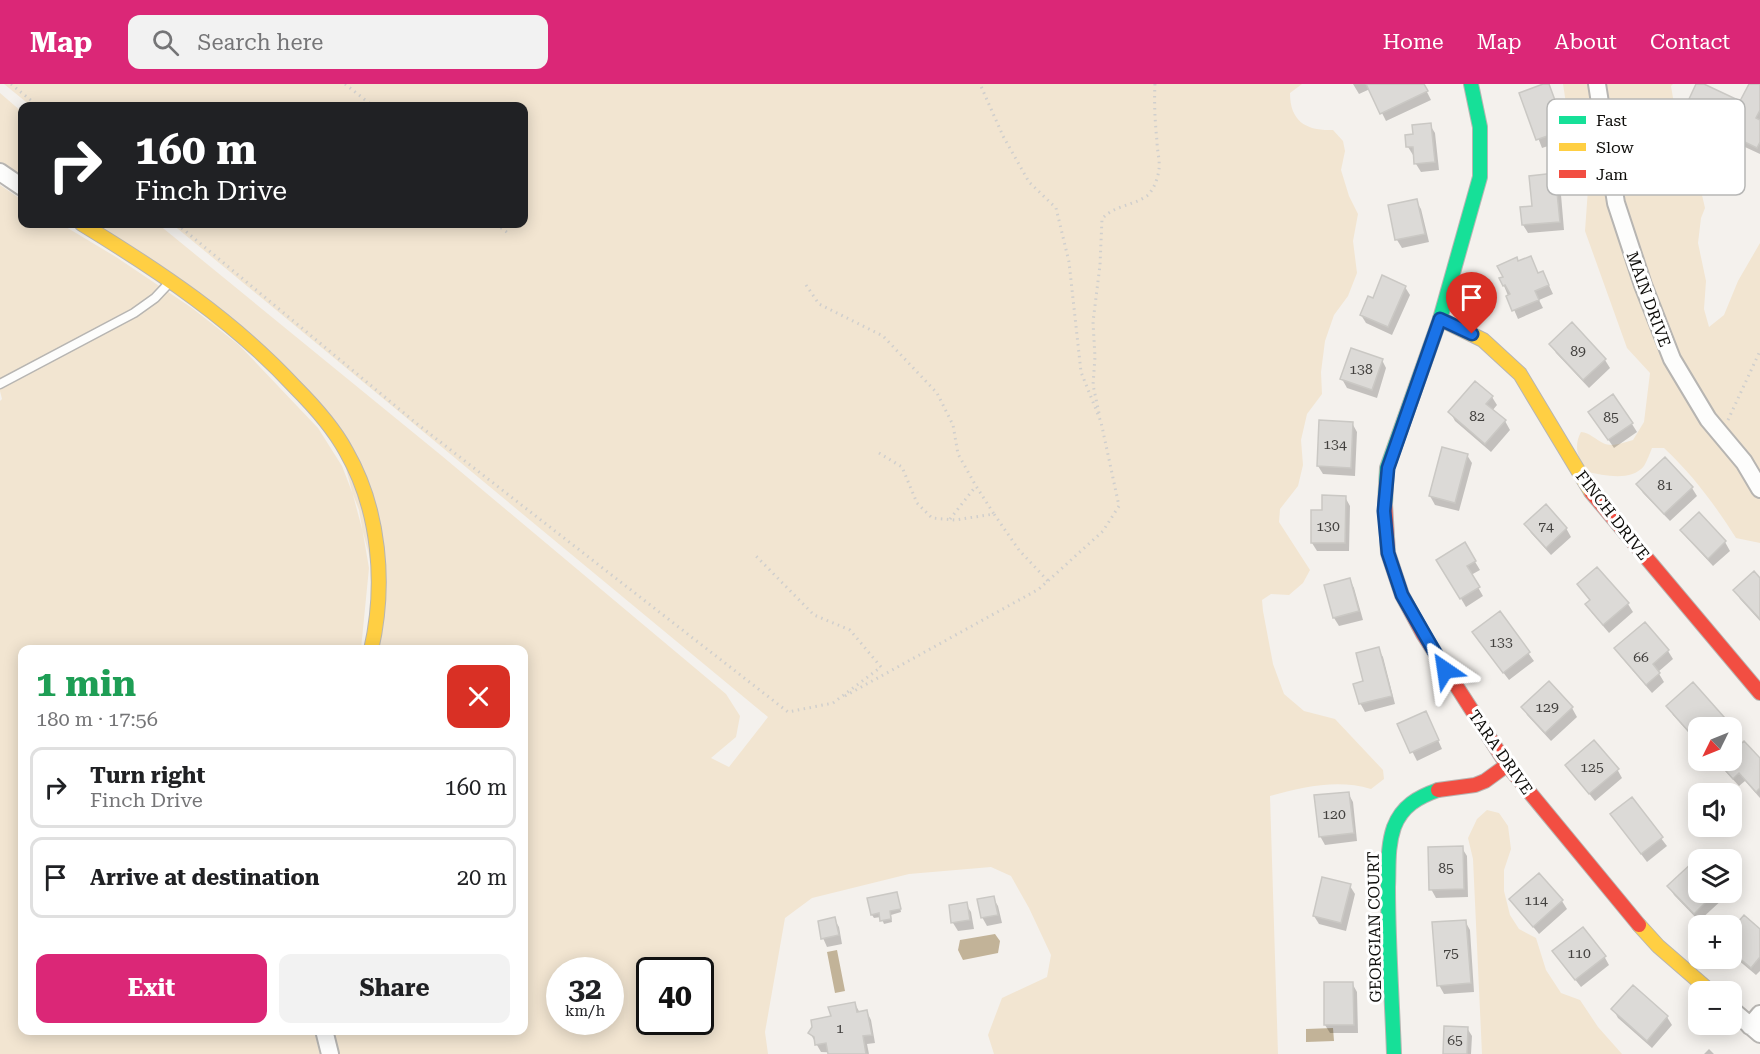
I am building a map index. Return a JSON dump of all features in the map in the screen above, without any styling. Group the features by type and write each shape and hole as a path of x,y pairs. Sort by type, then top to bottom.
{"street":[{"name":"TARA DRIVE","path":"1471,84 1480,127 1480,177 1440,319 1388,468 1384,511 1388,553 1402,595 1423,634 1507,765 1623,908 1658,946 1698,981"},
{"name":"MAIN DRIVE","path":"1597,84 1599,99"},
{"path":"0,172 18,184"},
{"name":"MAIN DRIVE","path":"1615,195 1642,285 1672,359 1708,419 1744,462 1760,489"},
{"path":"88,228 200,300 250,340 328,423 350,458 369,504 377,540 378,611 372,645"},
{"name":"FINCH DRIVE","path":"1440,319 1483,340 1514,368 1528,386 1595,498 1760,693"},
{"name":"GEORGIAN COURT","path":"1394,1054 1388,901 1389,846 1395,825 1407,807 1420,796 1441,789 1475,785 1507,765"},
{"path":"1742,1016 1757,1025"},
{"path":"325,1035 330,1054"}],"lane":[{"path":"0,384 134,313 155,298 171,280"},
{"path":"0,377 13,376"}],"path":[{"path":"11,84 33,102"},
{"path":"345,84 368,102"},
{"path":"980,84 1029,182 1056,208 1069,262 1081,372 1100,421"},
{"path":"182,228 416,423 788,712 833,702 1039,590 1102,531 1119,506 1093,385 1095,357 1093,322 1100,265 1102,219 1106,214 1149,194 1159,170 1154,110 1155,84"},
{"path":"501,228 508,233"},
{"path":"806,285 819,304 883,336 937,393 953,425 958,454 975,486 1019,550 1048,581"},
{"path":"1722,435 1760,351"},
{"path":"879,453 902,467 917,503 932,518 950,519 994,514"},
{"path":"950,519 975,486"},
{"path":"755,555 814,615 850,630 881,668 833,702"}],"shaded area":[{"path":"4,84 1302,84 1290,93 1293,111 1297,118 1315,129 1333,130 1343,141 1345,151 1341,170 1349,196 1358,214 1353,241 1357,273 1348,296 1334,315 1325,341 1321,372 1322,394 1307,414 1301,440 1303,465 1298,486 1280,509 1279,522 1310,570 1303,583 1289,595 1271,594 1262,600 1263,611 1273,664 1284,694 1304,711 1335,719 1383,770 1384,779 1371,789 1333,784 1270,796 1278,1054 994,1054 988,1035 1002,998 1047,977 1051,955 1011,876 991,867 909,874 812,898 785,918 765,1032 768,1054 337,1054 332,1035 528,1035 528,645 380,645 384,611 333,420 100,228 163,228 442,456 726,694 740,716 736,737 711,758 729,767 768,717 177,228 528,228 528,102 26,102"},
{"path":"1563,84 1673,84 1671,86 1673,99 1565,99"},
{"path":"0,93 18,109 18,174 0,162"},
{"path":"0,185 18,197 18,228 68,228 192,308 239,345 318,428 342,466 359,510 369,568 361,645 18,645 18,1035 315,1035 320,1054 0,1054 0,401 2,399 0,391"},
{"path":"1588,195 1702,195 1705,208 1701,218 1698,243 1706,281 1704,309 1709,327 1724,315 1738,281 1760,243 1760,543 1736,538 1703,491 1664,448 1652,448 1644,466 1632,474 1609,476 1587,472 1577,448 1581,432 1607,444 1615,445 1633,440 1644,422 1650,373 1627,348 1585,231"},
{"path":"1487,810 1499,813 1508,826 1511,849 1504,870 1504,891 1510,915 1519,929 1536,938 1546,970 1561,993 1580,1000 1598,1027 1622,1054 1482,1054 1473,859 1468,838 1477,819"},
{"path":"995,934 1000,941 998,953 963,960 958,950 960,940"},
{"path":"837,950 845,991 835,993 827,952"},
{"path":"1333,1028 1334,1041 1306,1042 1306,1029"}],"building":[{"path":"1366,84 1424,84 1428,91 1380,114"},
{"path":"1549,84 1555,99 1547,99 1547,136 1536,140 1519,93"},
{"path":"1696,84 1704,84 1736,99 1689,99"},
{"path":"1749,84 1760,84 1760,110 1756,118 1760,120 1760,142 1757,148 1745,142 1745,99 1741,99"},
{"path":"1431,123 1435,162 1414,164 1413,147 1406,147 1405,135 1413,134 1412,125"},
{"path":"1547,174 1547,195 1557,195 1560,222 1522,225 1520,207 1532,206 1529,176"},
{"path":"1417,199 1425,234 1395,240 1388,205"},
{"path":"1531,256 1538,273 1543,271 1549,285 1535,291 1539,300 1512,311 1506,296 1510,294 1499,278 1503,277 1497,266 1517,257 1518,261"},
{"path":"1382,275 1406,286 1388,327 1360,315 1368,296 1373,298"},
{"path":"1572,322 1606,359 1583,380 1549,344"},
{"path":"1351,348 1383,359 1372,390 1340,379"},
{"path":"1475,381 1493,396 1486,404 1506,420 1485,444 1448,412"},
{"path":"1613,394 1633,423 1608,440 1588,412"},
{"path":"1319,420 1353,422 1351,468 1317,466"},
{"path":"1442,447 1468,454 1455,503 1429,496"},
{"path":"1665,457 1693,487 1664,514 1636,484"},
{"path":"1322,495 1346,496 1345,543 1311,543 1311,510 1322,510"},
{"path":"1546,504 1567,528 1546,548 1524,524"},
{"path":"1699,512 1726,541 1708,559 1680,530"},
{"path":"1465,542 1476,561 1467,566 1480,587 1460,599 1436,560"},
{"path":"1597,567 1629,603 1603,625 1585,604 1590,600 1577,584"},
{"path":"1754,571 1760,578 1760,619 1733,590"},
{"path":"1350,578 1359,611 1333,618 1324,585"},
{"path":"1500,611 1530,652 1503,673 1472,632"},
{"path":"1645,622 1669,650 1653,664 1660,673 1646,685 1614,648"},
{"path":"1379,647 1392,696 1359,704 1353,684 1363,681 1356,653"},
{"path":"1549,681 1573,707 1545,733 1521,707"},
{"path":"1693,682 1724,717 1688,717 1688,731 1666,706"},
{"path":"1426,711 1439,740 1410,753 1397,724"},
{"path":"1594,740 1619,769 1589,794 1565,765"},
{"path":"1744,741 1760,758 1760,788 1756,792 1739,773 1733,779 1726,771 1742,771 1742,743"},
{"path":"1349,792 1354,833 1319,837 1314,795"},
{"path":"1632,797 1663,837 1641,854 1610,814"},
{"path":"1463,846 1464,889 1429,890 1428,847"},
{"path":"1688,867 1688,903 1705,903 1694,914 1667,886"},
{"path":"1539,873 1563,900 1533,927 1509,899"},
{"path":"1322,877 1351,884 1341,923 1313,916"},
{"path":"897,892 901,909 890,911 891,919 880,921 879,913 871,915 867,898"},
{"path":"994,896 998,915 981,918 977,899"},
{"path":"967,902 970,920 951,923 949,905"},
{"path":"1744,915 1760,929 1760,957 1751,968 1742,960 1742,917"},
{"path":"835,917 839,935 821,939 818,921"},
{"path":"1466,920 1471,983 1437,986 1432,922"},
{"path":"1583,927 1606,956 1575,980 1552,951"},
{"path":"1324,982 1353,982 1354,1025 1324,1025"},
{"path":"1633,985 1668,1016 1647,1041 1611,1009"},
{"path":"855,1002 857,1012 867,1010 872,1035 863,1036 866,1054 828,1054 826,1043 815,1045 814,1037 808,1033 812,1027 811,1020 831,1016 828,1007"},
{"path":"1444,1026 1468,1027 1467,1054 1443,1054"}],"traffic: fast":[{"path":"1385,504 1387,468 1440,319 1480,177 1480,127 1471,84"},
{"path":"1394,1054 1388,908 1390,842 1401,813 1417,799 1438,790"}],"traffic: slow":[{"path":"88,228 139,260 221,318 271,363 316,409 335,434 357,474 373,523 379,574 376,625 372,645"},
{"path":"1440,319 1483,340 1520,374 1591,492"},
{"path":"1639,925 1658,946 1698,981"}],"traffic: jam":[{"path":"1591,492 1760,693"},
{"path":"1385,504 1388,553 1402,595 1423,634 1507,765 1639,925"},
{"path":"1438,790 1475,785 1485,781 1507,765"}],"route":[{"path":"1445,670 1402,595 1388,553 1384,511 1388,468 1440,319 1472,334"}]}
